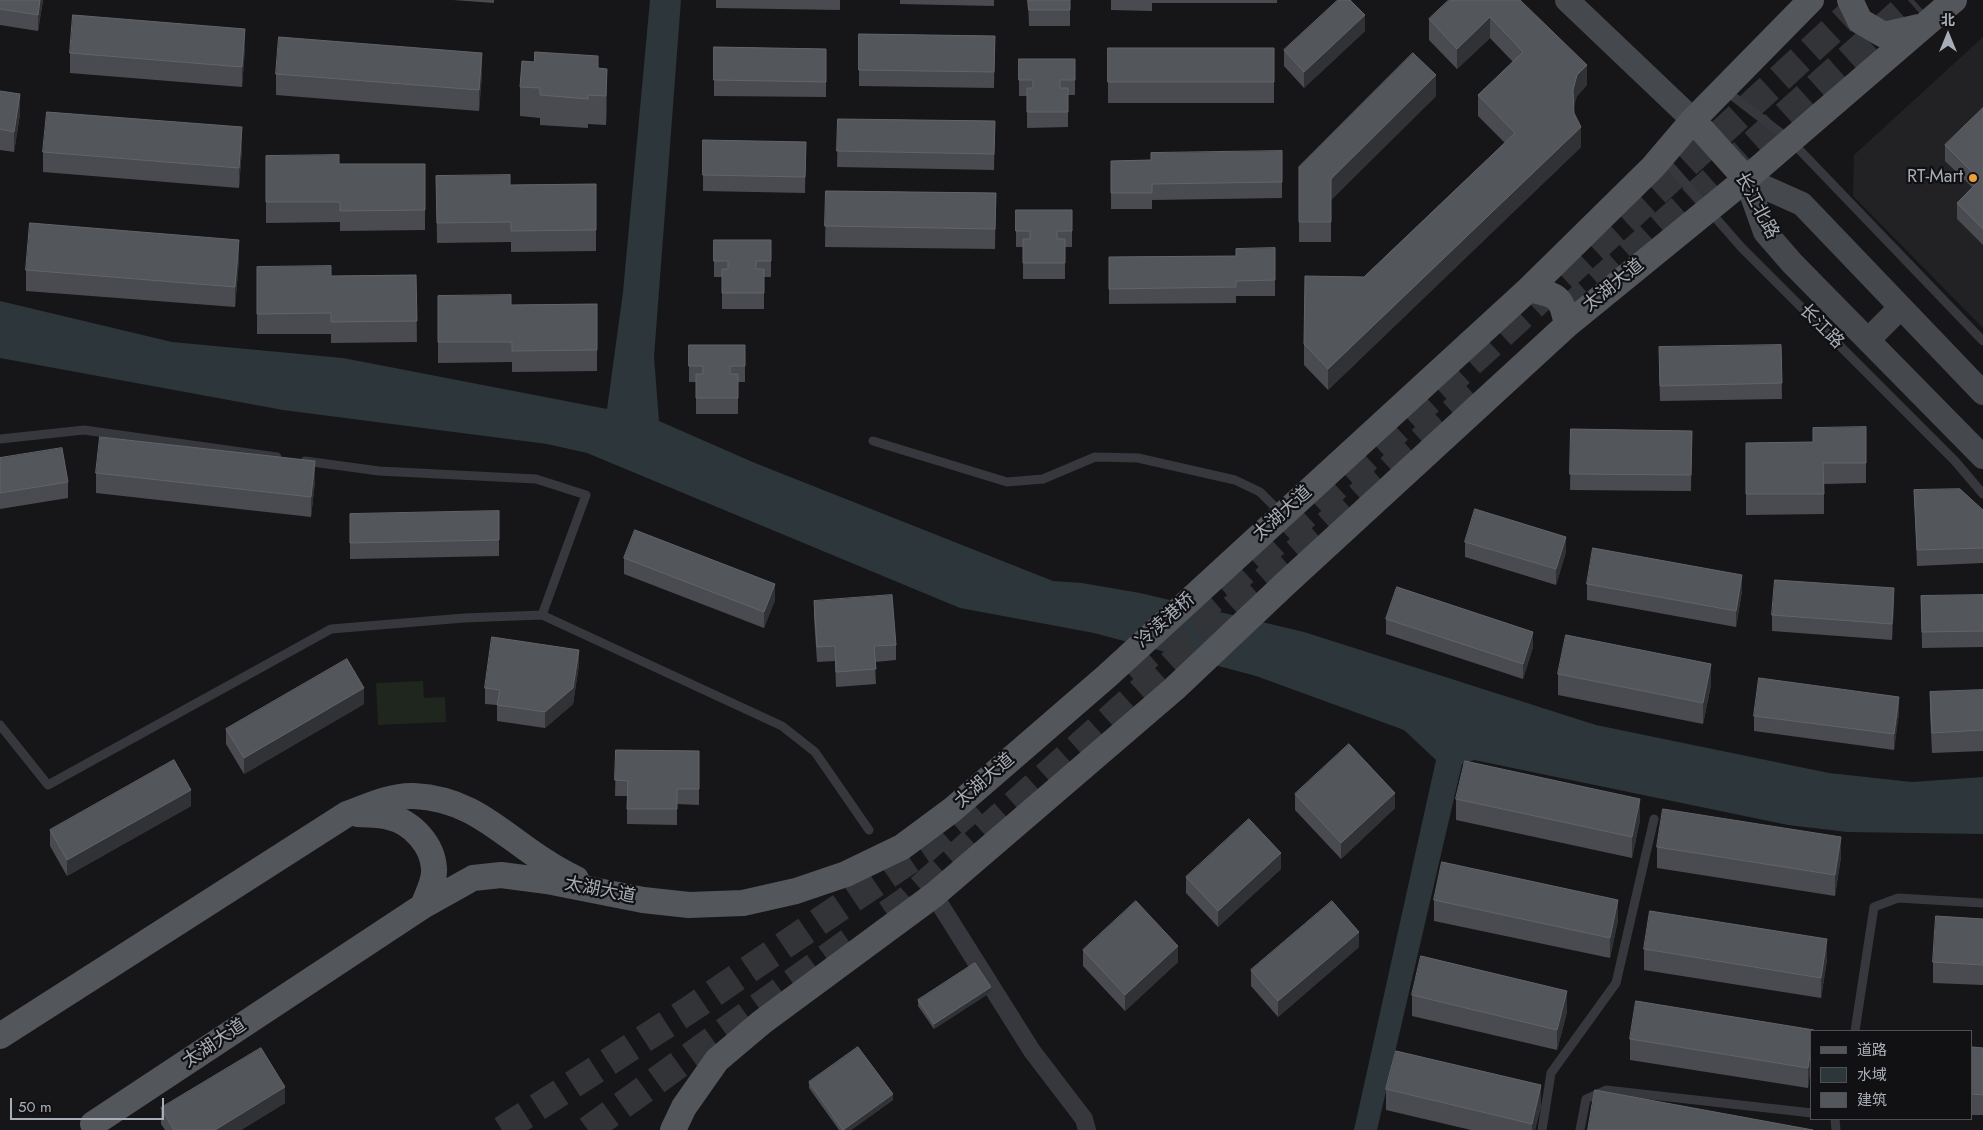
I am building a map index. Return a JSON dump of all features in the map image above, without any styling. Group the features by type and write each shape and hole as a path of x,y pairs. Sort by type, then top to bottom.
{"main road":[{"name":"长江北路","path":"1567,0 1693,120 1746,179 1765,232 1792,263 1983,457"},
{"name":"太湖大道","path":"1226,567 1529,289 1662,156 1693,120 1811,0"},
{"path":"1850,0 1860,21 1884,35 1924,26"},
{"name":"太湖大道","path":"934,895 1174,689 1285,584 1567,325 1746,179 1954,0"},
{"path":"1746,179 1802,204 1983,393"},
{"path":"1529,289 1553,295 1563,305 1567,325"},
{"path":"1868,340 1900,308"},
{"name":"冷渎港桥","path":"1107,676 1226,567"},
{"name":"太湖大道","path":"93,1124 423,906 473,878 501,875 547,881 643,900 689,905 743,903 796,891 846,874 902,846 952,810 1107,676"},
{"path":"0,1036 347,814 375,803 412,796 450,801 478,815 546,862 595,890"},
{"path":"347,814 388,817 408,824 423,840 431,855 434,869 433,880 423,906"},
{"path":"672,1130 683,1119 716,1060 762,1022 934,895"}],"street":[{"path":"934,895 1032,1051 1084,1119 1087,1130"}],"lane":[{"path":"1724,89 1790,140 1983,341"},
{"name":"长江路","path":"1662,156 1749,255 1955,461 1983,494"},
{"path":"0,439 84,430 290,459"},
{"path":"873,440 1006,482 1043,479 1095,457 1138,458 1235,480 1260,492 1283,515"},
{"path":"300,460 378,471 536,479 586,495 542,615"},
{"path":"0,726 48,785 331,629 464,618 542,615 782,726 815,752 869,830"},
{"path":"1542,1130 1551,1073 1616,983 1654,819"},
{"path":"1855,1030 1874,907 1898,898 1983,903"},
{"path":"1580,1130 1586,1099 1606,1090 1810,1113"}],"shaded area":[{"path":"1983,37 1983,328 1853,196 1854,155"},
{"path":"423,681 424,698 445,697 446,722 378,725 376,683"}],"water":[{"path":"650,0 681,0 654,357 659,421 755,463 1053,581 1082,583 1140,593 1304,632 1596,725 1829,773 1912,782 1983,777 1983,834 1847,832 1788,825 1474,760 1462,764 1377,1130 1354,1130 1436,760 1404,730 1256,676 1094,633 960,608 587,453 547,444 283,410 0,358 0,301 172,342 343,358 607,409 623,292"}],"building":[{"path":"0,0 40,0 38,15 0,9"},
{"path":"1028,0 1070,0 1070,10 1029,10"},
{"path":"1338,0 1350,0 1365,15 1304,72 1284,50"},
{"path":"1449,0 1520,0 1587,65 1577,75 1573,90 1574,113 1581,127 1328,369 1304,344 1305,276 1364,277 1515,133 1478,95 1523,52 1490,17 1457,49 1429,19"},
{"path":"73,15 245,29 242,67 70,53"},
{"path":"859,34 995,36 994,72 859,70"},
{"path":"279,37 482,53 479,90 276,74"},
{"path":"714,47 826,49 826,82 714,80"},
{"path":"1108,48 1274,48 1274,82 1108,82"},
{"path":"535,52 598,56 598,68 607,69 606,96 588,95 588,99 540,95 540,88 520,87 522,61 534,62"},
{"path":"1413,53 1436,75 1331,179 1331,222 1299,222 1299,167"},
{"path":"1019,59 1075,59 1075,80 1060,80 1060,88 1068,88 1068,112 1027,112 1027,88 1033,88 1033,80 1019,80"},
{"path":"0,91 20,94 14,132 0,129"},
{"name":"RT-Mart","path":"1983,108 1983,229 1957,203 1980,180 1945,145"},
{"path":"47,112 242,127 239,168 43,152"},
{"path":"838,119 995,121 994,154 837,151"},
{"path":"703,140 806,142 805,177 703,175"},
{"path":"1282,151 1282,182 1152,184 1152,193 1111,193 1111,161 1151,160 1151,153"},
{"path":"339,155 339,164 425,164 425,210 340,211 340,202 266,202 266,156"},
{"path":"510,175 510,185 596,184 596,230 511,231 511,222 437,223 436,176"},
{"path":"826,191 996,193 995,229 825,226"},
{"path":"1016,210 1072,210 1072,231 1057,231 1057,239 1065,239 1065,263 1023,263 1023,239 1030,239 1030,231 1016,231"},
{"path":"30,223 239,240 235,287 26,270"},
{"path":"714,240 771,240 771,261 756,261 756,269 764,269 764,293 722,293 722,269 728,269 728,261 714,261"},
{"path":"1275,248 1275,280 1236,281 1236,287 1109,289 1109,257 1236,256 1236,249"},
{"path":"331,266 331,276 416,275 417,321 331,322 331,313 257,314 257,267"},
{"path":"511,295 511,305 597,304 597,350 512,351 512,342 438,342 438,296"},
{"path":"689,345 745,345 745,366 730,366 730,374 738,374 738,398 696,398 696,374 703,374 703,366 689,366"},
{"path":"1781,345 1782,383 1660,386 1659,347"},
{"path":"1866,427 1866,463 1823,463 1824,494 1746,494 1746,443 1813,442 1813,428"},
{"path":"1571,429 1692,431 1691,475 1570,474"},
{"path":"100,437 315,461 311,497 96,473"},
{"path":"62,448 68,482 0,493 0,458"},
{"path":"1960,489 1983,510 1983,548 1917,550 1914,490"},
{"path":"1475,509 1566,537 1556,569 1465,542"},
{"path":"499,511 499,540 350,543 350,514"},
{"path":"635,530 775,584 764,612 624,558"},
{"path":"1593,548 1742,575 1736,611 1587,584"},
{"path":"1775,580 1894,588 1892,624 1772,615"},
{"path":"1397,587 1533,632 1523,664 1386,619"},
{"path":"892,595 896,645 874,646 876,669 836,672 835,646 817,647 814,601"},
{"path":"1983,595 1983,631 1922,632 1921,596"},
{"path":"1566,635 1711,664 1703,703 1558,674"},
{"path":"492,637 579,650 573,688 545,712 497,705 500,690 485,688"},
{"path":"347,659 364,688 244,758 226,729"},
{"path":"1759,678 1899,697 1894,734 1754,716"},
{"path":"1983,690 1983,730 1932,733 1930,692"},
{"path":"1349,744 1395,793 1341,843 1295,794"},
{"path":"616,750 699,751 699,789 677,789 677,809 627,809 628,781 615,780"},
{"path":"174,760 191,790 67,860 50,830"},
{"path":"1465,761 1640,799 1632,837 1456,799"},
{"path":"1663,809 1841,837 1835,875 1657,847"},
{"path":"1249,819 1281,853 1218,911 1186,877"},
{"path":"1442,862 1618,900 1610,938 1434,900"},
{"path":"1136,901 1178,946 1125,995 1083,950"},
{"path":"1332,901 1359,932 1278,1001 1251,970"},
{"path":"1650,911 1827,939 1821,978 1644,949"},
{"path":"1936,916 1983,919 1983,965 1933,962"},
{"path":"1421,956 1567,991 1557,1030 1412,995"},
{"path":"975,963 991,987 934,1024 918,1000"},
{"path":"1636,1001 1814,1030 1810,1030 1808,1068 1630,1039"},
{"path":"858,1047 893,1094 843,1130 809,1082"},
{"path":"1973,1047 1983,1048 1983,1095 1973,1094"},
{"path":"261,1048 285,1087 215,1130 174,1130 161,1108"},
{"path":"1396,1051 1541,1085 1532,1124 1386,1089"},
{"path":"1595,1090 1813,1130 1588,1130"}],"tunnel":[{"path":"1128,673 1224,590 1865,0"},
{"path":"1566,311 1914,0"},
{"path":"887,914 906,901 1474,393"},
{"path":"502,1130 689,1010 923,851 978,803"},
{"path":"588,1130 850,941"}],"place":[{"name":"RT-Mart","path":"1973,178"}]}
